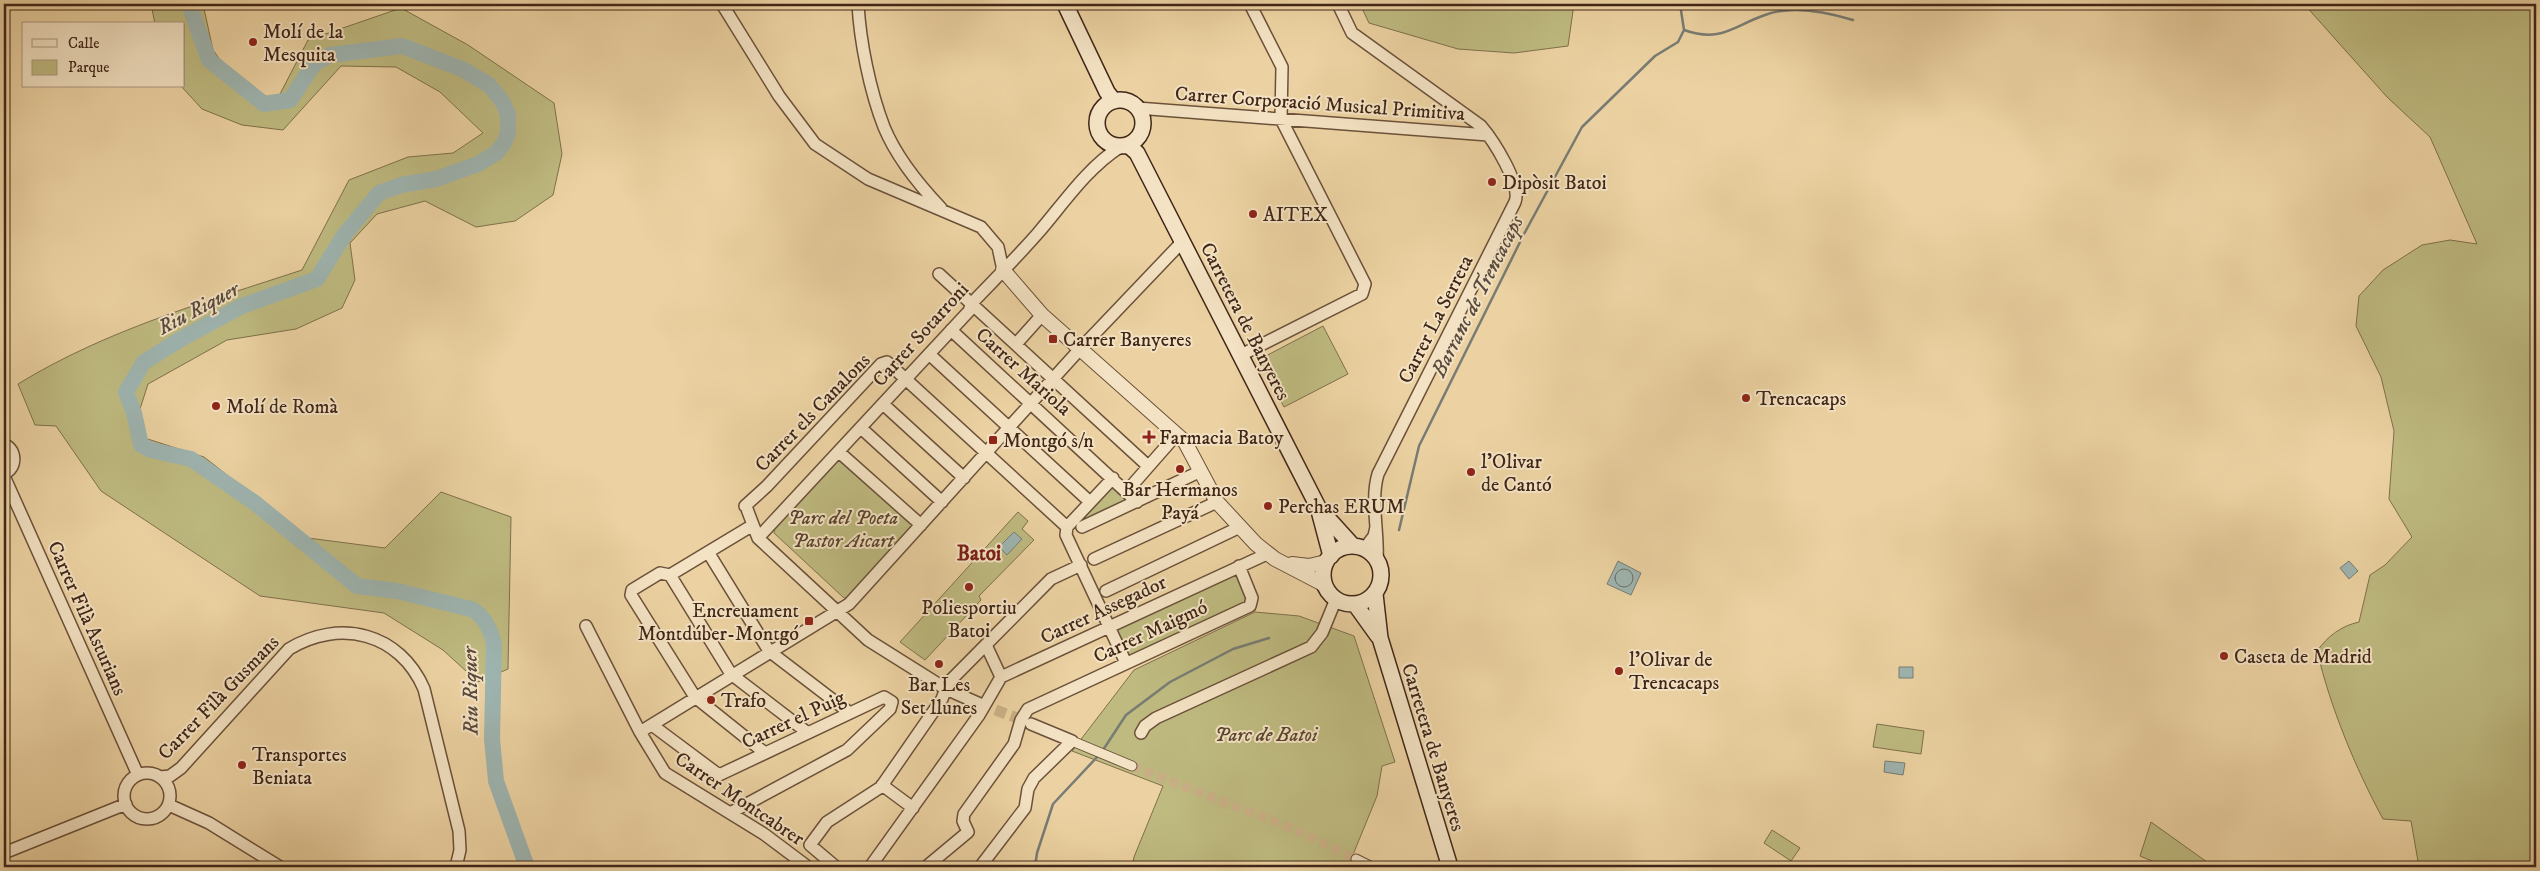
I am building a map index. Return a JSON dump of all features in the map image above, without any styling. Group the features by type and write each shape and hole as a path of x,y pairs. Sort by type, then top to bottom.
{"main road":[{"path":"1065,4 1109,100"},
{"path":"1109,100 1127,101 1143,111 1142,132 1124,147 1099,133 1097,126 1100,111 1109,100"},
{"name":"Carretera de Banyeres","path":"1124,147 1183,240 1318,507 1327,534 1328,559"},
{"name":"Carretera de Banyeres","path":"1318,507 1340,535 1358,547"},
{"path":"1358,547 1378,561 1381,578 1375,594 1369,599 1355,604 1336,599 1325,585 1323,576 1328,559 1338,550 1358,547"},
{"name":"Carretera de Banyeres","path":"1375,594 1380,638 1450,867"},
{"name":"Carretera de Banyeres","path":"1355,604 1380,638"}],"street":[{"path":"722,4 779,96 815,144 860,175 976,224 992,238 1001,255 1003,270 1042,315 1177,434 1187,445 1218,502 1263,556 1287,563 1309,566 1328,559"},
{"path":"858,4 860,27 884,127 910,168 944,211"},
{"path":"1241,354 1362,294 1365,290 1364,284 1281,119 1282,67 1250,4"},
{"path":"1338,4 1352,33 1481,126 1488,135"},
{"name":"Carrer Corporació Musical Primitiva","path":"1143,111 1281,119 1488,135"},
{"name":"Carrer La Serreta","path":"1378,561 1374,493 1378,474 1518,196 1518,189 1488,135"},
{"name":"Carrer Sotarroni","path":"758,538 969,311 972,303 1124,147"},
{"path":"640,732 731,674 849,604 1080,349 1183,240"},
{"path":"939,274 1148,466"},
{"path":"1016,344 1042,315"},
{"name":"Carrer Mariola","path":"951,330 1137,502"},
{"path":"929,354 1090,502"},
{"name":"Carrer els Canalons","path":"753,525 746,507 768,486 881,364 890,363 906,379"},
{"path":"906,379 1067,526"},
{"path":"883,404 964,478"},
{"path":"862,428 942,502"},
{"path":"1127,491 1177,434"},
{"path":"4,444 11,450 14,459 11,469 4,475"},
{"path":"839,452 921,525"},
{"path":"1082,527 1201,471"},
{"name":"Carrer Filà Asturians","path":"4,475 138,775"},
{"path":"1113,478 1067,526 1065,533 1126,662"},
{"path":"1094,559 1218,502"},
{"path":"670,575 753,525 758,538 836,613 868,640 946,690 980,704"},
{"path":"1358,547 1374,536 1377,526"},
{"path":"1106,590 1240,527"},
{"path":"708,552 770,651 850,713"},
{"name":"Carrer Assegador","path":"1001,677 1263,556"},
{"path":"1287,563 1325,585"},
{"path":"913,808 882,785 942,699 948,683 1051,579 1081,565"},
{"name":"Carrer Maigmó","path":"926,867 968,832 964,815 1014,744 1021,720 1028,709 1250,606 1252,598 1239,566"},
{"path":"766,753 695,697 633,599 632,590 660,573 664,572 670,575 731,674 808,733"},
{"path":"1141,733 1145,726 1156,718 1311,647 1322,633 1336,599"},
{"name":"Carrer Montcabrer","path":"586,626 640,732 660,768 668,777 764,834 808,867"},
{"name":"Carrer Filà Gusmans","path":"160,777 170,776 181,768 289,648 309,638 324,634 349,632 368,637 400,654 414,671 424,689 459,831 460,850 456,867"},
{"path":"870,867 980,715 1001,677 986,645"},
{"name":"Carrer el Puig","path":"652,725 719,775 884,697 892,702 890,709 847,750 730,813"},
{"path":"1032,724 1132,766"},
{"path":"980,867 1025,808 1030,785 1034,778 1072,741"},
{"path":"149,773 160,777 170,789 169,805 160,816 147,819 134,815 126,804 125,790 128,784 138,775 149,773"},
{"name":"Carrer Montcabrer","path":"836,867 810,845 827,822 882,785"},
{"path":"4,853 126,804"},
{"path":"169,805 209,823 280,867"},
{"path":"1356,859 1372,867"}],"green space":[{"path":"151,4 203,4 213,50 247,97 279,96 308,40 401,8 468,45 554,103 562,154 553,195 515,221 476,227 425,201 377,214 350,243 355,280 342,308 296,329 227,340 148,384 132,434 204,457 308,538 385,548 441,492 511,517 508,669 478,682 443,650 384,613 260,596 101,491 56,426 35,425 18,384 51,365 121,333 193,306 302,270 349,180 408,157 453,153 483,133 440,92 396,67 341,66 283,130 242,125 202,109 183,88 185,88 185,22 155,22"},
{"path":"1360,4 1574,4 1568,46 1514,53 1458,49 1369,23"},
{"path":"2304,4 2536,4 2536,867 2419,867 2411,821 2383,819 2363,779 2329,694 2317,651 2335,632 2359,622 2370,575 2385,565 2412,537 2389,499 2394,431 2381,377 2356,326 2359,296 2383,270 2422,245 2450,240 2477,244 2430,137 2387,97"},
{"path":"1323,326 1348,374 1284,407 1260,359"},
{"name":"Parc del Poeta Pastor Aicart","path":"838,459 842,459 913,524 913,527 849,598 844,598 774,533 775,527"},
{"path":"1111,488 1116,488 1125,497 1124,502 1086,519 1085,517"},
{"name":"Poliesportiu Batoi","path":"1018,512 1028,521 1022,529 1034,540 979,596 981,600 925,660 900,642"},
{"path":"1236,572 1248,598 1247,602 1129,657 1118,632 1119,627"},
{"name":"Parc de Batoi","path":"1255,612 1299,616 1354,636 1395,762 1382,766 1377,796 1348,867 1132,867 1134,857 1163,786 1072,751 1134,670"},
{"path":"1877,724 1924,731 1921,754 1873,747"},
{"path":"2151,822 2214,867 2167,867 2140,856"},
{"path":"1772,830 1800,848 1791,861 1764,843"}],"water":[{"path":"1014,532 1022,539 1007,555 999,547"},
{"path":"1618,561 1641,573 1631,595 1607,584"},
{"path":"2349,561 2358,571 2349,579 2340,568"},
{"path":"1899,667 1913,667 1913,678 1899,678"},
{"path":"1885,761 1905,763 1903,775 1884,772"}],"waterway":[{"name":"Riu Riquer","path":"189,4 209,60 264,104 290,100 312,67 318,61 330,55 402,46 462,69 489,85 502,101 508,114 508,133 504,143 496,153 478,164 436,179 401,185 379,193 345,234 317,279 242,306 181,339 144,362 126,392 134,413 141,445 151,450 191,459 255,503 357,586 397,591 471,609 480,615 489,629 494,644 492,739 496,781 527,867"},
{"name":"Barranc de Trencacaps","path":"1399,530 1419,446 1524,234 1582,127 1655,56 1678,42 1684,30 1680,4"},
{"path":"1684,30 1697,34 1717,34 1765,15 1786,10 1821,12 1853,20"},
{"name":"Barranc de Trencacaps","path":"1103,750 1126,715 1170,682 1233,649 1269,638"},
{"name":"Barranc de Trencacaps","path":"1035,867 1037,853 1053,804 1099,755"}],"tunnel":[{"path":"980,704 1030,723"},
{"path":"1132,766 1291,828 1356,859"}],"place":[{"name":"Molí de la Mesquita","path":"253,42"},
{"name":"Dipòsit Batoi","path":"1492,182"},
{"name":"AITEX","path":"1253,214"},
{"name":"Carrer Banyeres","path":"1053,339"},
{"name":"Trencacaps","path":"1746,398"},
{"name":"Molí de Romà","path":"216,406"},
{"name":"Farmacia Batoy","path":"1149,437"},
{"name":"Montgó s/n","path":"993,440"},
{"name":"Bar Hermanos Payá","path":"1180,469"},
{"name":"l'Olivar de Cantó","path":"1471,472"},
{"name":"Perchas ERUM","path":"1268,506"},
{"name":"Poliesportiu Batoi","path":"969,587"},
{"name":"Encreuament Montdúber-Montgó","path":"809,621"},
{"name":"Caseta de Madrid","path":"2224,656"},
{"name":"Bar Les Set llunes","path":"939,664"},
{"name":"l'Olivar de Trencacaps","path":"1619,671"},
{"name":"Trafo","path":"711,700"},
{"name":"Transportes Beniata","path":"242,765"}],"district":[{"name":"Batoi","path":"979,553"}]}
